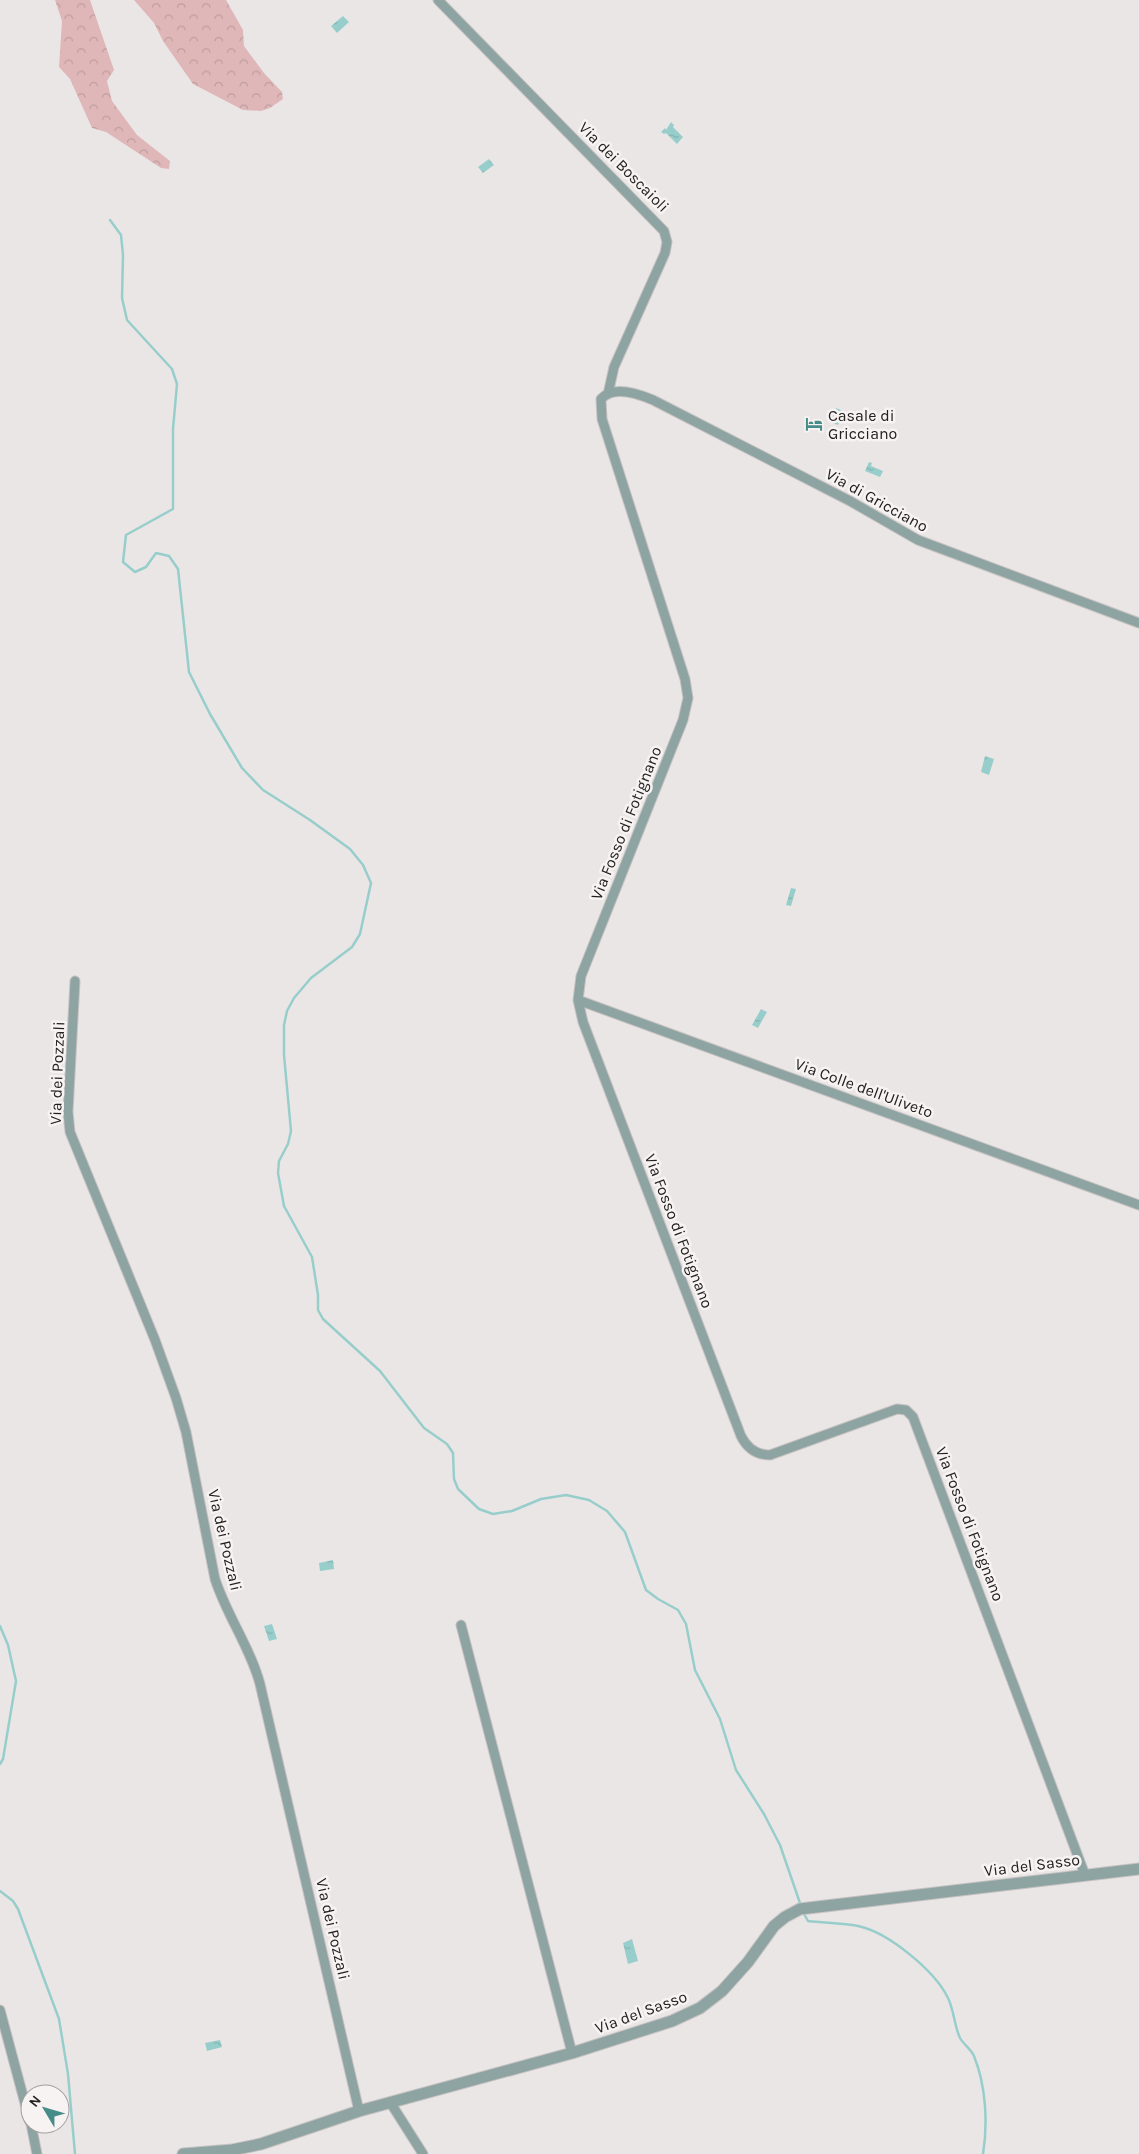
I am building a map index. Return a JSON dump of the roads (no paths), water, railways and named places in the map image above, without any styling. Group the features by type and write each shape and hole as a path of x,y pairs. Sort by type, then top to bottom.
{"street":[{"name":"Via dei Boscaioli","path":"438,0 664,230 667,242 665,253 612,372 608,394"},
{"name":"Via di Gricciano","path":"608,394 625,392 653,400 850,501 918,540 1139,623"},
{"name":"Via Fosso di Fotignano","path":"608,394 600,402 602,419 684,680 688,700 682,720 582,972 578,1000 584,1022 746,1444 756,1452 770,1455 897,1409 906,1410 913,1416 1085,1875"},
{"name":"Via dei Pozzali","path":"75,981 68,1112 70,1132 156,1340 184,1422 216,1579 224,1603 254,1665 262,1688 359,2111"},
{"name":"Via Colle dell'Uliveto","path":"578,1000 1139,1205"},
{"path":"461,1624 572,2053"},
{"name":"Via del Sasso","path":"183,2154 232,2150 256,2145 359,2111 572,2053 682,2016 705,2004 722,1991 738,1975 777,1923 794,1912 806,1908 1139,1869"},
{"path":"0,2010 20,2085"},
{"path":"390,2102 423,2154"},
{"path":"32,2134 37,2154"}],"water":[{"path":"343,16 349,22 337,33 331,26"},
{"path":"671,122 674,125 673,127 683,137 677,144 666,133 661,132 665,128 666,130"},
{"path":"489,159 494,165 483,173 478,167"},
{"path":"836,408 843,411 838,425 830,422"},
{"path":"869,462 872,463 871,466 883,471 880,477 865,471"},
{"path":"985,756 994,759 989,775 981,772"},
{"path":"791,888 796,889 791,906 786,905"},
{"path":"761,1009 767,1012 758,1028 752,1025"},
{"path":"333,1560 334,1569 320,1571 319,1563"},
{"path":"272,1624 277,1639 269,1641 264,1626"},
{"path":"632,1939 638,1961 628,1964 623,1943"},
{"path":"220,2040 222,2047 207,2051 205,2043"}],"waterway":[{"path":"110,220 121,235 123,255 122,298 127,320 172,369 177,384 173,429 173,509 126,535 123,562 135,572 146,567 156,553 169,556 178,569 189,672 210,714 242,768 263,790 310,820 350,849 363,865 371,883 360,934 352,947 311,978 294,998 287,1011 284,1025 284,1055 291,1131 288,1144 279,1161 278,1173 284,1206 312,1257 318,1295 318,1310 323,1319 380,1371 424,1428 447,1444 453,1453 454,1479 458,1489 479,1509 493,1514 512,1511 541,1499 566,1495 589,1500 607,1511 625,1532 646,1590 678,1610 686,1624 695,1670 720,1719 736,1770 764,1814 780,1845 801,1906"},
{"path":"0,1626 8,1645 16,1681 3,1759 0,1764"},
{"path":"0,1891 13,1901 18,1909 59,2019 68,2074 75,2154"},
{"path":"803,1912 808,1921 858,1926 883,1936 922,1965 942,1987 950,2003 960,2038 974,2056 981,2080 986,2117 983,2154"}],"place":[{"name":"Casale di Gricciano","path":"814,424"}]}
